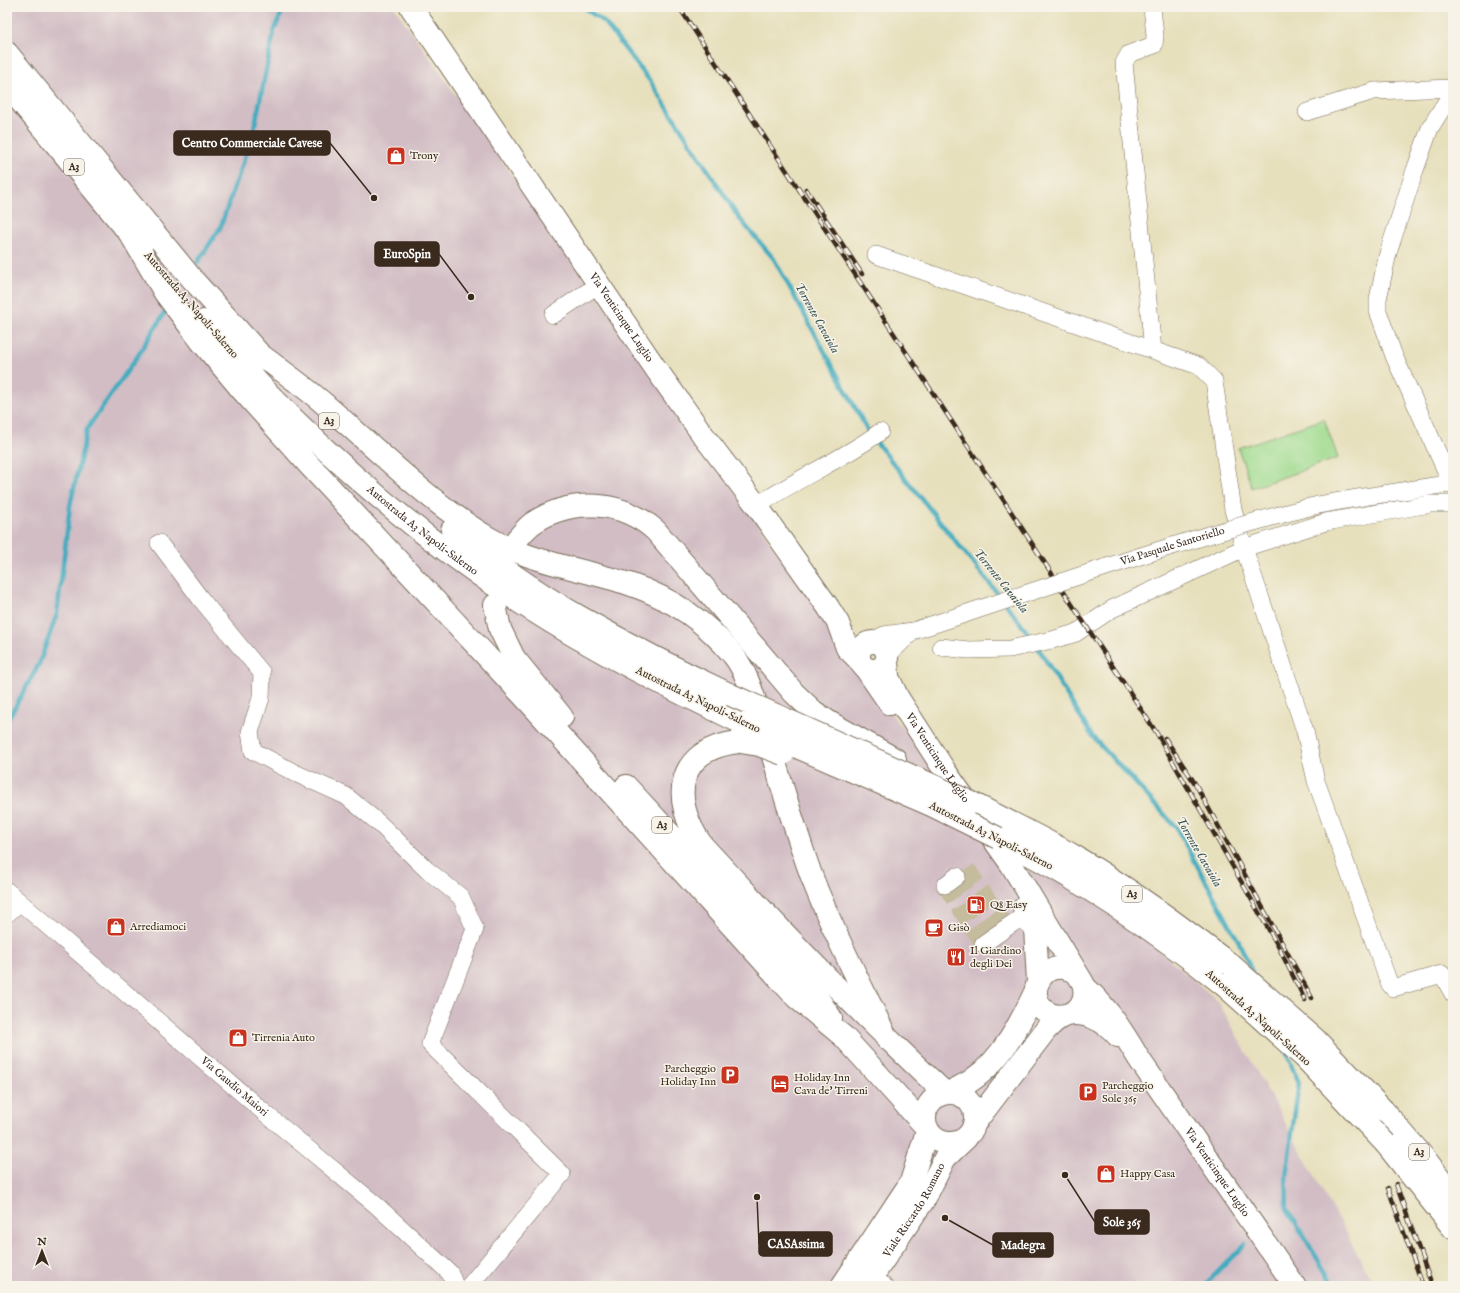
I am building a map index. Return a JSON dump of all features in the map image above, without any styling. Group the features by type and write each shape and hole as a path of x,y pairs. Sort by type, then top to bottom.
{"main road":[{"name":"Via Venticinque Luglio","path":"411,7 694,423 757,506 838,623 855,636 866,653 932,771 999,867 1027,924 1040,1006 1047,1013 1063,1016 1084,1014 1100,1021 1114,1031 1139,1059"},
{"name":"Autostrada A3 Napoli-Salerno","path":"7,53 193,280 254,350 392,481 426,511 539,592 579,617 674,668 1028,830 1081,861 1158,910 1227,976 1386,1144 1453,1228"},
{"name":"Autostrada A3 Napoli-Salerno","path":"7,85 131,235 253,377 350,470 421,532 449,554 570,634 655,681 742,733 759,745 869,791 896,801 972,824 1047,864 1136,919 1175,947 1227,976 1316,1040 1383,1110 1426,1160 1453,1195"},
{"path":"131,235 164,293 200,341 279,431 531,704 796,997 844,1038 933,1138 945,1143 958,1142 970,1131 975,1118 972,1105 963,1096 948,1093 887,1039 787,937 702,845 692,830 682,800 685,777 692,763 711,749 727,743 742,733"},
{"path":"254,350 326,405 432,498 487,537 519,553 553,565 629,584 661,597 688,611 710,628 736,658 749,683 776,761 793,822 818,894 887,1039"},
{"name":"A3","path":"517,539 532,524 551,514 572,507 607,507 636,515 656,531 794,693 813,711 853,737 890,755 939,788"},
{"name":"A3","path":"495,605 500,629 514,658 552,706 809,985 844,1038"},
{"path":"866,653 879,670 887,658"},
{"name":"Via Venticinque Luglio","path":"887,658 888,677 898,698 945,770 1011,864 1080,980 1120,1026 1139,1059 1295,1286"},
{"path":"1037,986 1046,972 1054,968 1067,968 1080,980 1083,1002 1078,1009 1063,1016"},
{"name":"Viale Riccardo Romano","path":"842,1286 911,1182 926,1129 924,1118 925,1109 930,1101 937,1096 948,1093 972,1080 1000,1051 1024,1015 1037,986"},
{"name":"Viale Riccardo Romano","path":"874,1283 925,1198 945,1158 970,1131 1044,1031 1063,1016"}],"street":[{"path":"1152,7 1155,36 1154,45 1129,54 1124,63 1153,350"},
{"path":"1307,112 1374,91 1453,89"},
{"path":"1449,482 1394,356 1378,311 1378,299 1388,253 1430,128 1453,89"},
{"path":"876,255 1200,366 1214,381 1233,510 1244,548 1305,731 1316,781 1389,984 1393,988 1442,974 1453,994"},
{"path":"553,315 599,284"},
{"path":"757,506 780,490 860,447 880,432"},
{"name":"Via Pasquale Santoriello","path":"866,653 884,635 912,631 1151,554 1302,509 1349,499 1449,482"},
{"path":"941,646 968,650 1010,649 1076,633 1119,605 1170,584 1244,548 1326,522 1430,504 1453,504"},
{"path":"158,543 200,598 262,673 261,698 250,732 253,751 295,773 346,796 380,824 428,870 461,897 475,930 430,1044 562,1174 469,1286"},
{"name":"Via Pasquale Santoriello","path":"887,658 912,631"},
{"name":"Via Gaudio Maiori","path":"7,891 266,1114 376,1205 450,1273 455,1286"},
{"path":"7,914 20,902"},
{"path":"983,944 1027,924"}],"shaded area":[{"path":"7,7 394,7 898,723 1218,1001 1375,1286 7,1286"}],"green space":[{"path":"1324,419 1338,458 1252,488 1238,448"}],"waterway":[{"path":"197,263 220,228 253,135 274,31 284,7"},
{"name":"Torrente Cavaiola","path":"583,7 605,23 650,81 739,218 774,259 869,433 1002,599"},
{"path":"7,721 39,664 57,614 70,506 87,429 137,357 165,312"},
{"name":"Torrente Cavaiola","path":"1006,604 1033,640"},
{"name":"Torrente Cavaiola","path":"1037,646 1092,736 1176,827 1239,942 1252,972"},
{"name":"Torrente Cavaiola","path":"1286,1052 1299,1083 1286,1176 1287,1209 1334,1286"},
{"path":"1204,1286 1245,1244"}],"tunnel":[{"path":"967,869 1007,928"},
{"path":"957,876 996,935"},
{"path":"945,885 983,944"}],"railway":[{"path":"679,7 1156,732 1278,946 1305,1000"},
{"path":"806,189 862,274"},
{"path":"1165,738 1196,785 1312,998"},
{"path":"1396,1184 1432,1286"},
{"path":"1388,1188 1423,1286"}],"place":[{"name":"Trony","path":"396,156"},
{"name":"Centro Commerciale Cavese","path":"374,198"},
{"name":"EuroSpin","path":"471,297"},
{"name":"Q8 Easy","path":"976,905"},
{"name":"Arrediamoci","path":"116,927"},
{"name":"Gisò","path":"934,928"},
{"name":"Il Giardino degli Dei","path":"956,957"},
{"name":"Tirrenia Auto","path":"238,1038"},
{"name":"Parcheggio Holiday Inn","path":"730,1075"},
{"name":"Holiday Inn Cava de' Tirreni","path":"780,1084"},
{"name":"Parcheggio Sole 365","path":"1088,1092"},
{"name":"Happy Casa","path":"1106,1174"},
{"name":"Sole 365","path":"1065,1175"},
{"name":"CASAssima","path":"757,1197"},
{"name":"Madegra","path":"945,1218"}]}
